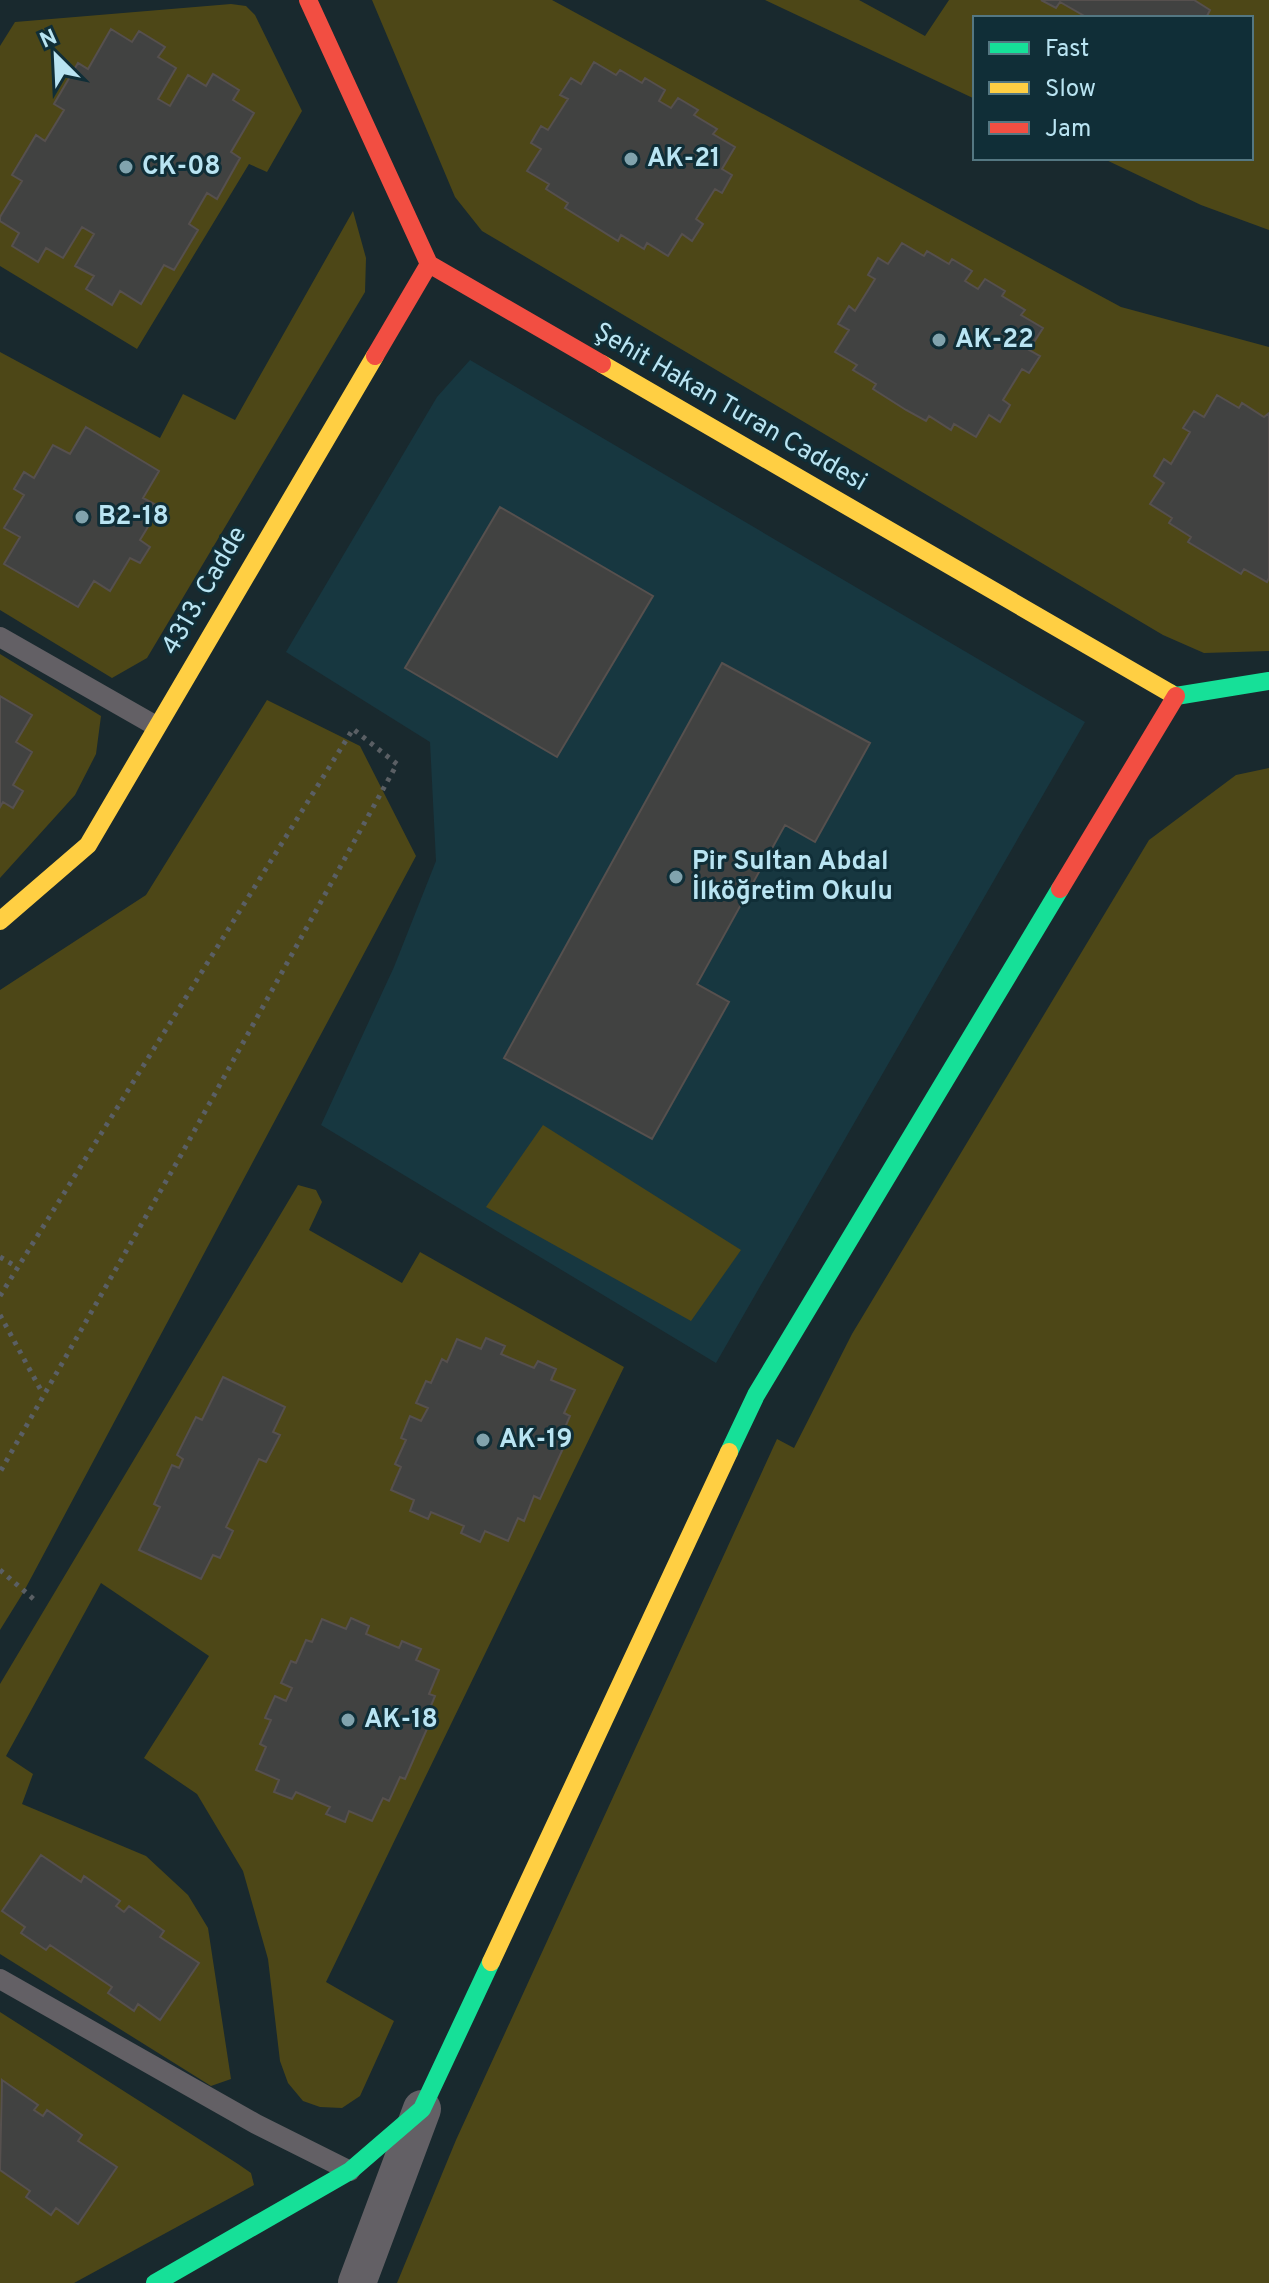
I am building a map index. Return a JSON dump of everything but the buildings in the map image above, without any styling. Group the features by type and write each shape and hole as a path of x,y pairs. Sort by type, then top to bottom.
{"street":[{"path":"308,0 429,264"},
{"name":"Şehit Hakan Turan Caddesi","path":"429,264 1176,696"},
{"name":"4313. Cadde","path":"0,921 88,845 429,264"},
{"path":"357,2283 422,2109 756,1395 1176,696 1269,681"},
{"path":"155,2283 350,2171 422,2109"}],"lane":[{"path":"0,637 156,726"},
{"path":"0,1979 256,2124 350,2171"}],"path":[{"path":"0,1296 353,729 397,764 181,1155 0,1472"},
{"path":"0,1257 17,1267"},
{"path":"0,1315 43,1395"},
{"path":"0,1570 37,1602"}],"shaded area":[{"path":"372,0 552,0 1121,307 1269,347 1269,651 1204,653 1163,635 482,231 455,197"},
{"path":"765,0 859,0 925,36 949,0 1269,0 1269,230 1201,205 1106,160 1253,160 1253,16 973,16 973,98"},
{"path":"231,4 246,6 255,15 302,111 267,172 249,164 137,349 0,266 0,46 15,22"},
{"path":"353,211 366,258 365,292 147,658 112,678 0,610 0,352 160,438 183,394 235,420"},
{"path":"470,360 1085,722 716,1363 321,1125 394,967 436,861 430,742 286,652 437,397"},
{"path":"0,654 101,716 96,754 75,795 0,878"},
{"path":"267,700 360,746 416,856 23,1593 0,1630 0,990 146,895"},
{"path":"1269,768 1269,2283 397,2283 456,2140 777,1439 794,1448 852,1334 1149,840 1236,775"},
{"path":"543,1125 741,1250 691,1321 486,1207"},
{"path":"298,1185 316,1190 322,1202 309,1230 402,1283 420,1252 624,1367 326,1982 394,2021 360,2096 342,2108 320,2107 303,2101 288,2083 280,2061 268,1959 243,1871 197,1794 144,1758 209,1656 101,1583 6,1756 33,1774 22,1804 146,1856 188,1895 208,1928 231,2079 211,2086 0,1954 0,1684"},
{"path":"0,2012 238,2164 251,2173 254,2185 74,2283 0,2283"}],"traffic: fast":[{"path":"1170,693 1176,696 1269,681"},
{"path":"729,1452 756,1395 1060,889"},
{"path":"155,2283 350,2171 422,2109 491,1962"}],"traffic: slow":[{"path":"0,921 88,845 375,356"},
{"path":"602,364 1170,693"},
{"path":"491,1962 729,1452"}],"traffic: jam":[{"path":"308,0 429,264 602,364"},
{"path":"375,356 429,264"},
{"path":"1060,889 1176,696"}],"place":[{"name":"AK-21","path":"631,159"},
{"name":"CK-08","path":"126,167"},
{"name":"AK-22","path":"939,340"},
{"name":"B2-18","path":"82,517"},
{"name":"Pir Sultan Abdal İlköğretim Okulu","path":"676,877"},
{"name":"AK-19","path":"483,1440"},
{"name":"AK-18","path":"348,1720"}]}
